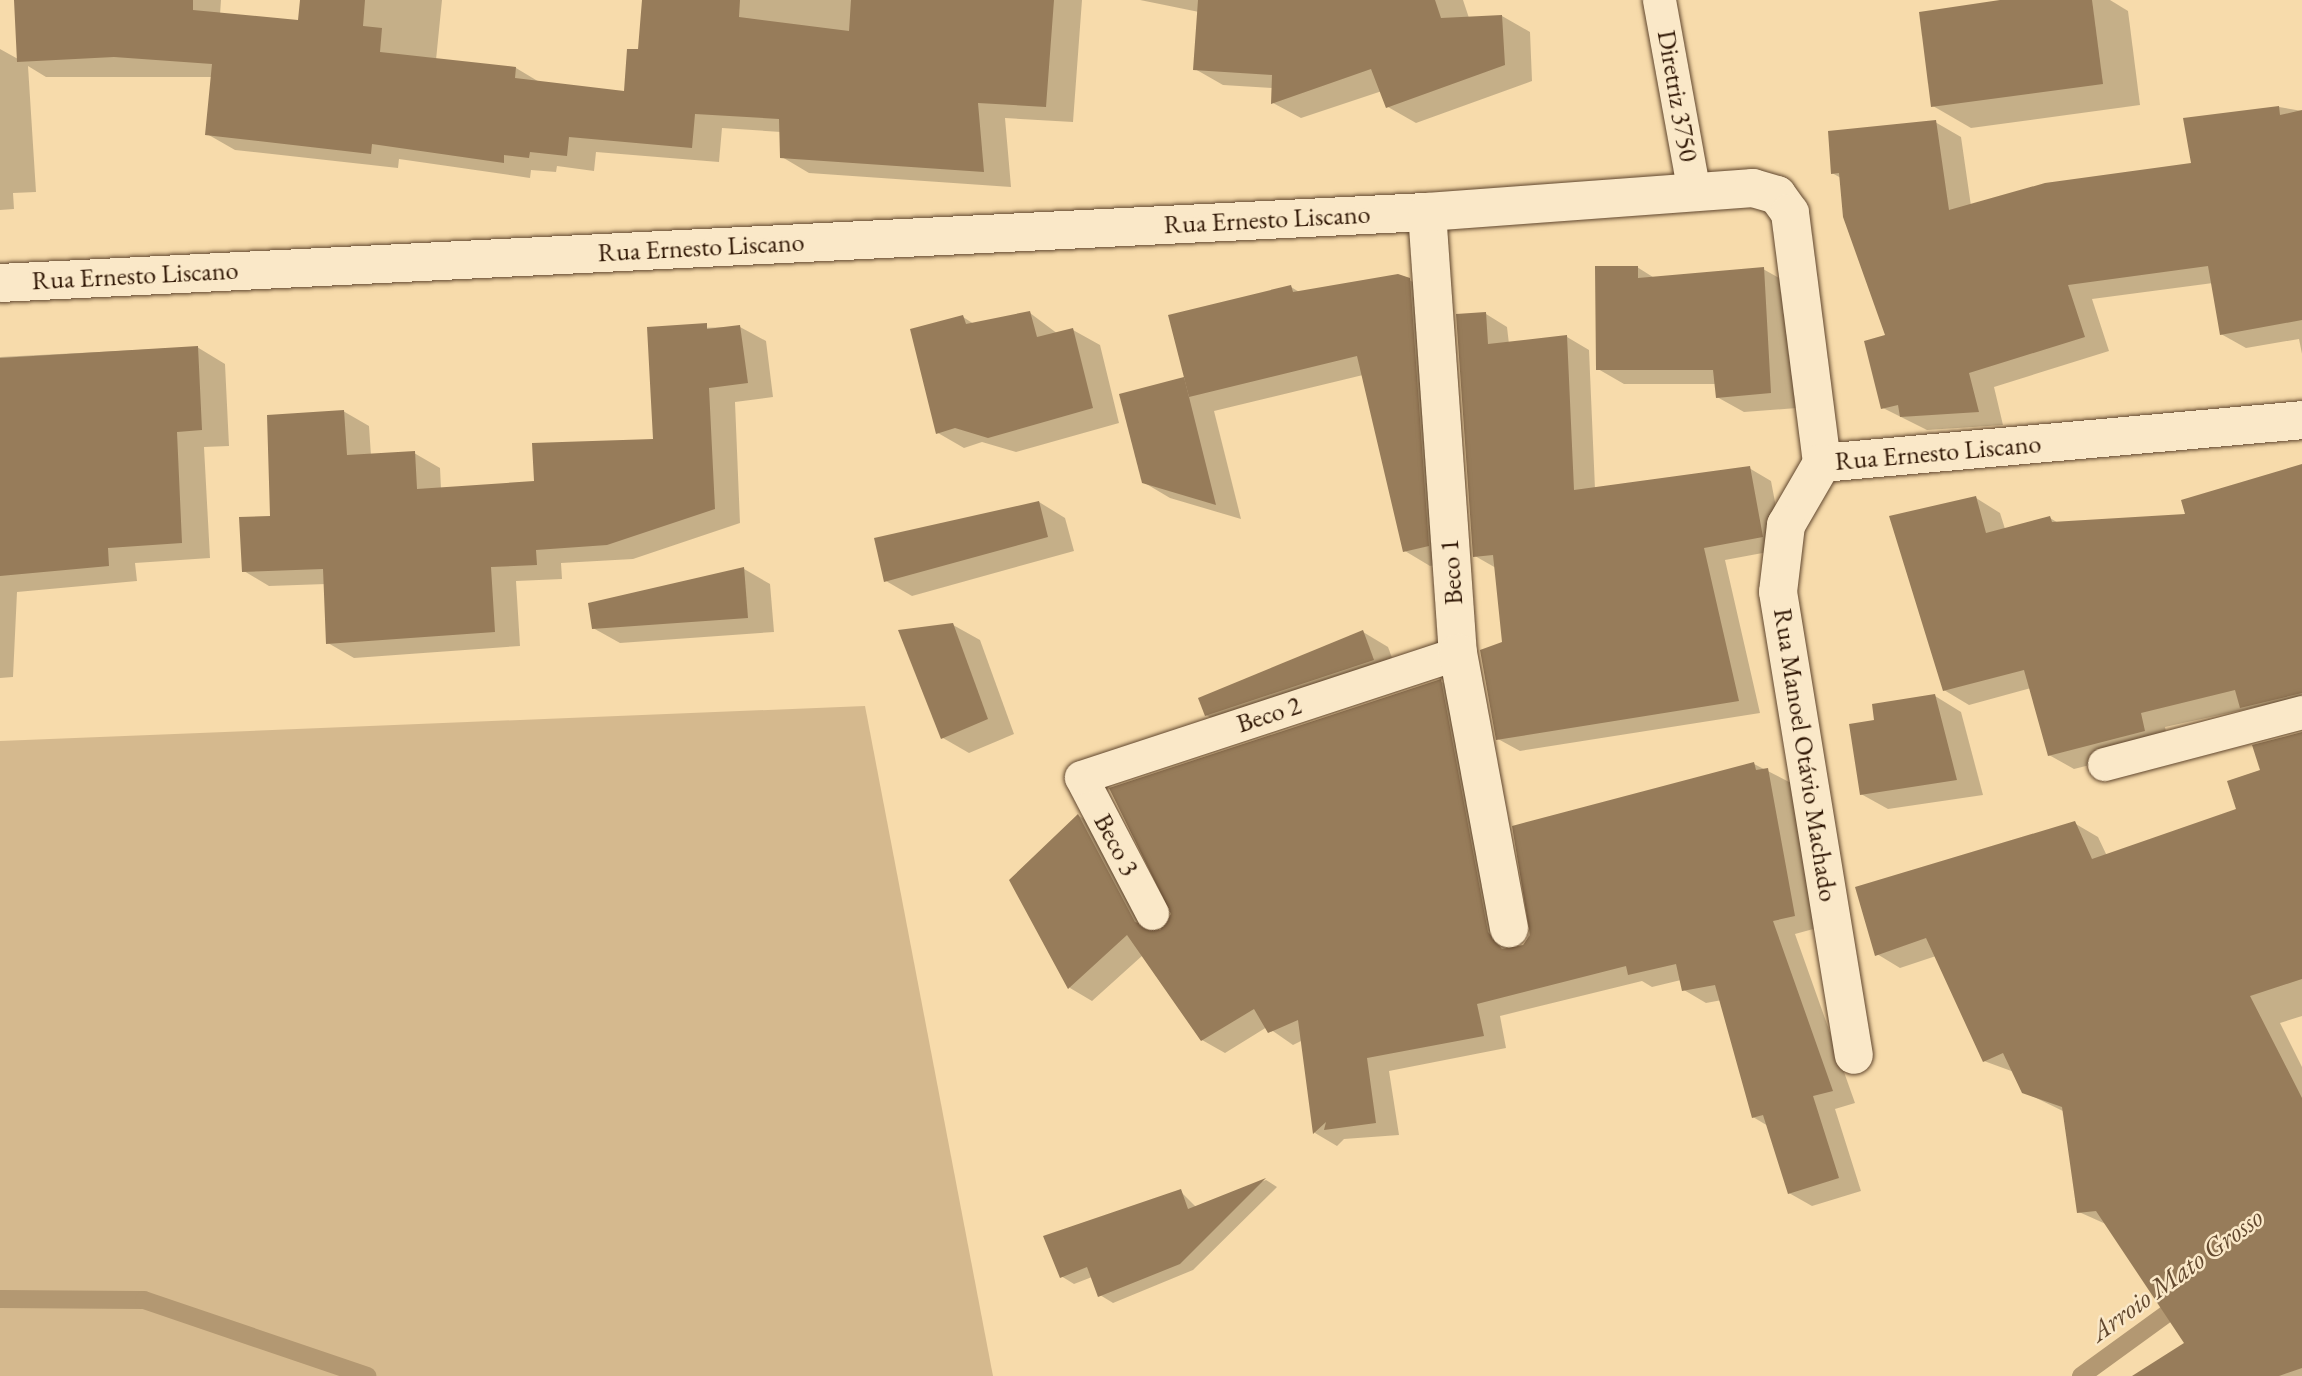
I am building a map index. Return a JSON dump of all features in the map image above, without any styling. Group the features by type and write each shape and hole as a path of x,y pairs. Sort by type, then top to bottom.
{"street":[{"name":"Rua Ernesto Liscano","path":"0,283 1427,212 1753,188 1777,195 1790,213 1822,463 2302,420"},
{"name":"Beco 1","path":"1427,212 1458,653 1509,928"},
{"name":"Rua Manoel Otávio Machado","path":"1822,463 1786,525 1778,592 1854,1055"}],"lane":[{"name":"Diretriz 3750","path":"1659,0 1694,192"},
{"name":"Beco 2","path":"1081,777 1458,653"},
{"path":"2104,764 2302,712"},
{"name":"Beco 3","path":"1081,777 1152,913"}],"shaded area":[{"path":"865,706 993,1376 0,1376 0,741"}],"building":[{"path":"14,0 193,0 193,10 298,20 300,0 365,0 363,26 382,28 380,52 516,67 515,78 624,91 627,49 638,49 642,0 740,0 739,17 849,31 851,0 1054,0 1046,107 978,103 984,172 780,158 779,119 695,114 692,148 569,137 567,156 530,152 529,158 504,155 504,163 372,144 371,154 205,135 212,64 114,57 17,62"},
{"path":"1198,0 1435,0 1441,18 1502,15 1505,65 1386,108 1371,69 1271,104 1272,75 1193,70"},
{"path":"2000,0 2092,0 2103,84 1931,107 1919,12"},
{"path":"2279,106 2280,115 2302,110 2302,320 2220,335 2208,266 2068,285 2085,337 1969,373 1979,412 1900,417 1898,405 1881,409 1864,341 1885,335 1843,217 1839,173 1831,174 1828,131 1936,120 1949,210 2045,183 2191,163 2183,118"},
{"path":"1595,266 1638,266 1638,278 1764,267 1771,393 1716,398 1713,370 1596,370"},
{"path":"1398,274 1410,278 1429,546 1403,552 1357,356 1189,397 1168,315 1291,285 1293,292"},
{"path":"1030,311 1037,337 1073,328 1093,408 988,438 955,428 936,434 910,329 963,315 966,324"},
{"path":"1486,312 1488,344 1567,335 1574,490 1750,466 1763,537 1704,548 1739,701 1496,740 1480,650 1502,642 1493,555 1473,557 1456,314"},
{"path":"707,323 707,329 740,325 748,383 709,388 715,509 607,545 536,550 537,565 491,567 495,632 326,644 323,569 242,572 239,517 270,516 267,415 344,410 347,455 415,451 417,489 534,481 532,443 653,439 647,327"},
{"path":"198,346 202,430 177,432 182,543 108,548 109,566 0,576 0,358"},
{"path":"1184,377 1216,505 1142,483 1119,394"},
{"path":"2302,464 2302,693 2240,708 2235,690 2141,713 2145,731 2048,756 2024,670 1943,691 1889,516 1976,496 1986,533 2050,516 2052,522 2185,514 2181,500"},
{"path":"1039,501 1048,537 884,582 874,538"},
{"path":"744,567 748,618 592,629 588,603"},
{"path":"953,623 988,719 941,739 898,630"},
{"path":"1363,630 1374,660 1205,716 1198,698"},
{"path":"1441,679 1488,932 1502,949 1523,945 1530,935 1512,826 1754,762 1756,770 1768,768 1795,916 1773,921 1833,1091 1813,1096 1839,1178 1788,1194 1763,1115 1752,1118 1715,985 1682,991 1676,964 1628,975 1626,966 1477,1004 1484,1036 1367,1058 1376,1123 1324,1130 1326,1122 1313,1134 1298,1020 1268,1033 1254,1009 1201,1041 1127,935 1068,989 1009,880 1078,814 1135,922 1160,930 1171,914 1109,788"},
{"path":"1935,694 1957,780 1860,795 1849,724 1874,720 1872,704"},
{"path":"2302,732 2302,979 2250,996 2302,1098 2302,1368 2279,1376 2132,1376 2184,1343 2096,1211 2077,1213 2062,1107 2022,1093 2003,1053 1983,1062 1926,938 1875,956 1855,887 2075,821 2092,859 2236,809 2227,781 2260,770 2252,745"},
{"path":"1266,1178 1180,1264 1098,1297 1087,1267 1060,1278 1043,1236 1181,1189 1188,1209"}],"waterway":[{"path":"0,1299 144,1300 367,1376"},
{"name":"Arroio Mato Grosso","path":"2081,1376 2183,1302"}]}
